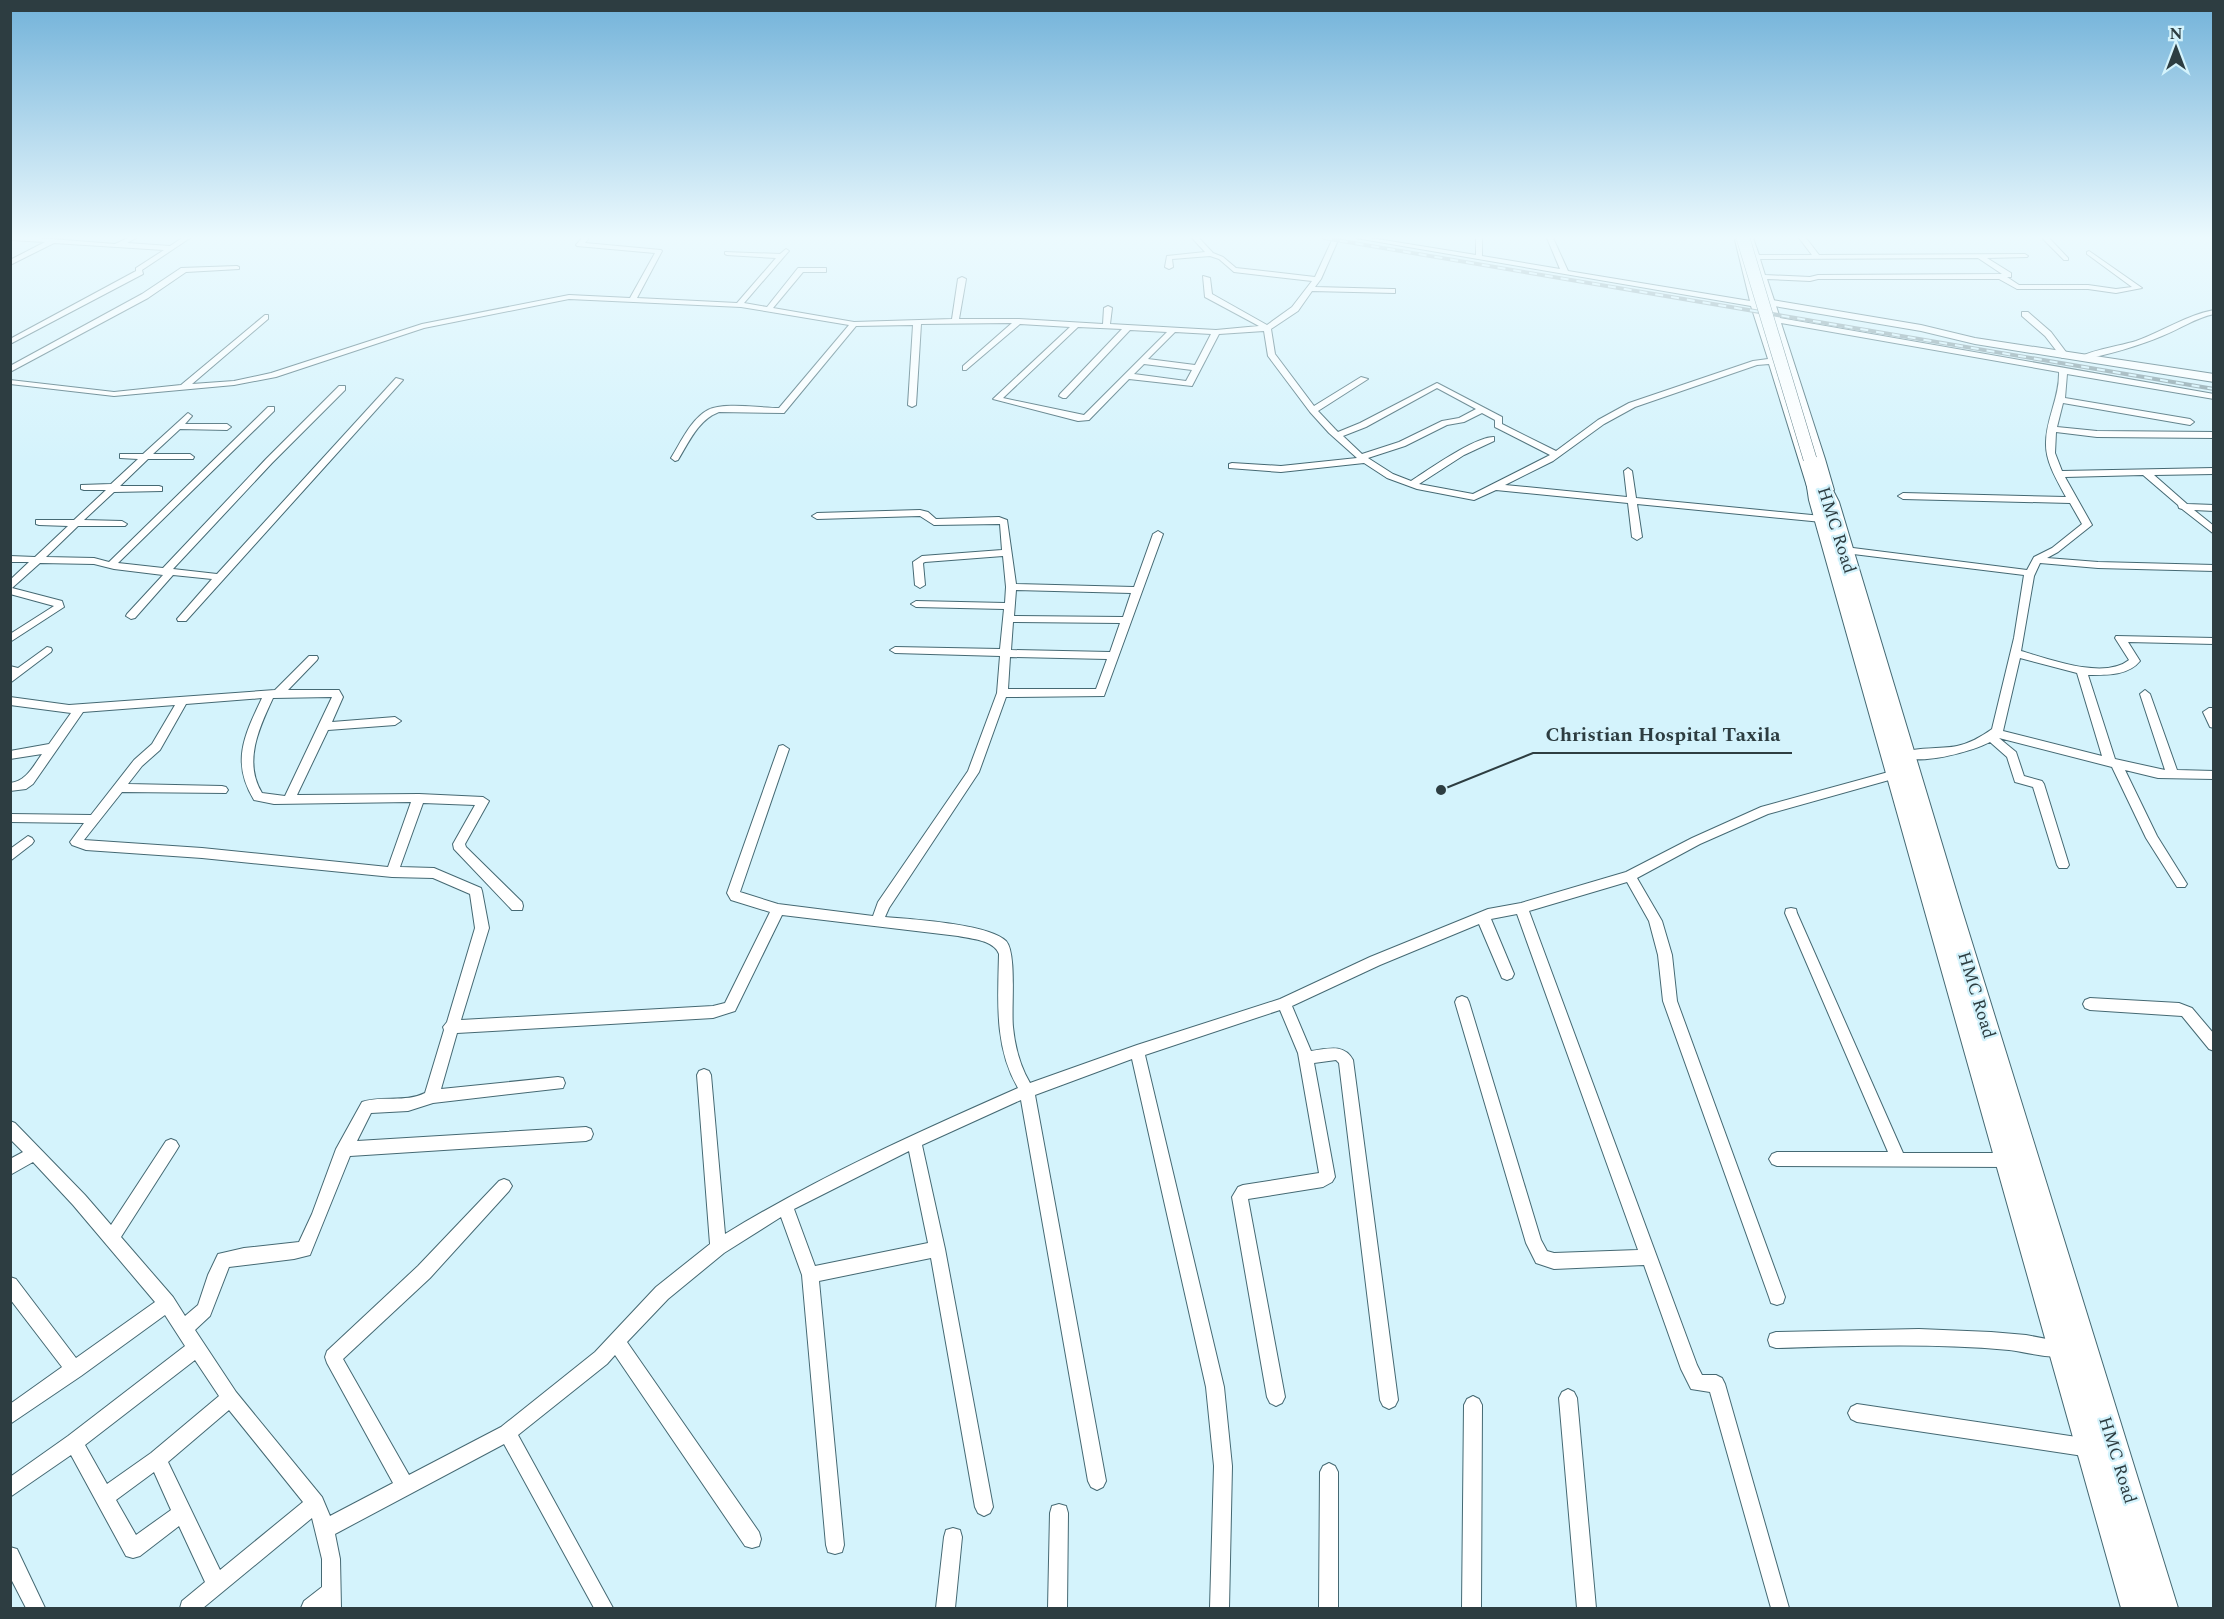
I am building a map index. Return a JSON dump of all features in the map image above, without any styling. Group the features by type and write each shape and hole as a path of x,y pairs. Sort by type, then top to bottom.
{"main road":[{"name":"HMC Road","path":"1766,314 1823,507 2163,1608"},
{"name":"HMC Road","path":"1823,507 1845,550 2007,1160 2137,1608"}],"street":[{"path":"10,342 63,314"},
{"path":"10,370 113,314"},
{"path":"10,382 114,394 182,389 273,375 422,326 485,314"},
{"path":"790,314 854,324 1019,321 1216,332 1267,328 1288,314"},
{"path":"955,321 956,314"},
{"path":"1106,327 1107,314"},
{"path":"1241,314 1267,328"},
{"path":"1758,314 1823,507"},
{"path":"1775,314 1821,459 1823,507"},
{"path":"1835,314 1921,328 1975,341 2214,378"},
{"path":"2025,314 2048,334 2065,356"},
{"path":"2082,358 2113,351 2158,335 2195,315 2204,314"},
{"path":"182,389 265,317"},
{"path":"1777,320 2214,397"},
{"path":"966,369 1019,321"},
{"path":"912,405 916,323"},
{"path":"675,458 703,416 711,411 718,409 781,411 854,324"},
{"path":"1076,325 997,399 1086,418 1173,330"},
{"path":"1063,396 1127,328"},
{"path":"1267,328 1271,354 1313,410 1336,435 1364,459 1390,476 1457,496 1474,497 1494,487 1556,454 1601,422 1632,405 1756,363 1773,361"},
{"path":"1128,376 1186,385 1216,332"},
{"path":"1143,361 1197,368"},
{"path":"1993,735 2005,706 2031,573 2037,560 2055,550 2087,525 2050,456 2050,442 2061,400 2062,370"},
{"path":"1313,410 1364,379"},
{"path":"182,619 399,380"},
{"path":"1336,435 1363,425 1437,385 1499,419 1498,425 1556,454"},
{"path":"131,616 269,461 342,388"},
{"path":"2061,400 2190,422"},
{"path":"111,565 271,409"},
{"path":"1232,466 1281,469 1364,459 1445,423 1461,420 1483,409"},
{"path":"10,586 78,524 188,416"},
{"path":"178,426 227,427"},
{"path":"2053,429 2097,434 2214,435"},
{"path":"1412,484 1461,453 1491,439"},
{"path":"123,456 190,457"},
{"path":"1628,471 1636,537"},
{"path":"2060,474 2214,471"},
{"path":"2146,473 2214,531"},
{"path":"84,487 159,489"},
{"path":"1494,487 1632,501 1823,507"},
{"path":"1903,496 2074,500"},
{"path":"2182,506 2214,508"},
{"path":"817,516 920,513 925,514 934,522 999,520 1004,522 1005,528 1011,587 1002,693 973,772 883,906 877,922"},
{"path":"39,522 122,524"},
{"path":"1002,693 1100,693 1158,534"},
{"path":"1845,550 2031,573"},
{"path":"920,585 918,562 922,560 1007,553"},
{"path":"10,559 94,561 218,577"},
{"path":"2037,560 2098,565 2214,568"},
{"path":"1011,587 1137,590"},
{"path":"10,591 58,603 59,607 10,639"},
{"path":"916,604 1009,613 1126,620"},
{"path":"2015,653 2082,671 2128,668 2136,661 2120,638 2214,640"},
{"path":"10,680 15,670 47,650"},
{"path":"895,650 1114,656"},
{"path":"313,658 274,694 252,732 245,770 258,797 289,799 419,798 483,801 459,844 460,849 517,906"},
{"path":"2082,671 2114,764 2152,838 2181,884"},
{"path":"10,701 80,708 274,694 334,693 338,697 289,799"},
{"path":"2145,694 2172,773"},
{"path":"183,700 156,747 138,763 76,842 78,844 392,872 434,873 476,891 482,928 450,1027 431,1097"},
{"path":"10,787 22,786 29,781 80,708"},
{"path":"2214,712 2209,712 2214,724"},
{"path":"324,726 395,721"},
{"path":"1993,735 2012,755 2019,778 2022,781 2038,784 2063,865"},
{"path":"326,1529 404,1485 507,1433 601,1358 662,1293 718,1247 784,1206 914,1141 1027,1091 1137,1051 1284,1003 1375,961 1483,917 1630,876 1653,866 1696,841 1766,810 1904,766 1928,754 1960,749 1993,735 2158,774 2214,775"},
{"path":"10,755 51,748"},
{"path":"783,749 733,893 736,897 778,909 978,935 997,941 1003,946 1006,954 1004,1014 1017,1078 1027,1091 1097,1481"},
{"path":"118,788 222,790"},
{"path":"392,872 419,798"},
{"path":"10,818 93,819"},
{"path":"10,856 28,841"},
{"path":"1630,876 1655,921 1665,955 1670,1001 1777,1297"},
{"path":"1521,908 1696,1383 1716,1384 1719,1390 1779,1608"},
{"path":"450,1027 713,1012 730,1006 778,909"},
{"path":"1791,914 1899,1160"},
{"path":"1483,917 1507,974"},
{"path":"1462,1002 1534,1243 1542,1257 1554,1261 1649,1257"},
{"path":"1276,1397 1240,1197 1243,1192 1323,1180 1327,1177 1305,1058 1284,1003"},
{"path":"2090,1004 2180,1009 2187,1012 2214,1045"},
{"path":"1137,1051 1215,1387 1223,1466 1220,1608"},
{"path":"1305,1058 1339,1054 1346,1060 1389,1400"},
{"path":"704,1075 718,1247"},
{"path":"183,1329 204,1310 216,1275 224,1260 237,1256 304,1249 344,1149 367,1107 412,1104 423,1102 431,1097 558,1083"},
{"path":"10,1128 36,1153 167,1303 195,1349 230,1398 316,1503 326,1529 331,1559 332,1600 311,1608"},
{"path":"344,1149 586,1134"},
{"path":"914,1141 937,1249 984,1507"},
{"path":"111,1239 171,1146"},
{"path":"10,1168 36,1153"},
{"path":"1777,1159 2007,1160"},
{"path":"404,1485 333,1357 424,1272 504,1186"},
{"path":"784,1206 810,1275 835,1545"},
{"path":"810,1275 937,1249"},
{"path":"10,1285 75,1370"},
{"path":"10,1415 167,1303"},
{"path":"1776,1340 1949,1336 2062,1349"},
{"path":"616,1341 752,1539"},
{"path":"10,1488 195,1349"},
{"path":"104,1497 157,1459 230,1398"},
{"path":"1568,1398 1587,1608"},
{"path":"1471,1608 1473,1405"},
{"path":"1857,1413 2090,1448"},
{"path":"507,1433 604,1608"},
{"path":"74,1442 134,1549 182,1513"},
{"path":"157,1459 217,1586"},
{"path":"1328,1608 1329,1472"},
{"path":"189,1608 316,1503"},
{"path":"1057,1608 1059,1513"},
{"path":"945,1608 953,1536"},
{"path":"11,1557 36,1608"}],"railway":[{"path":"1769,314 2214,389"}],"place":[{"name":"Christian Hospital Taxila","path":"1441,790"}]}
